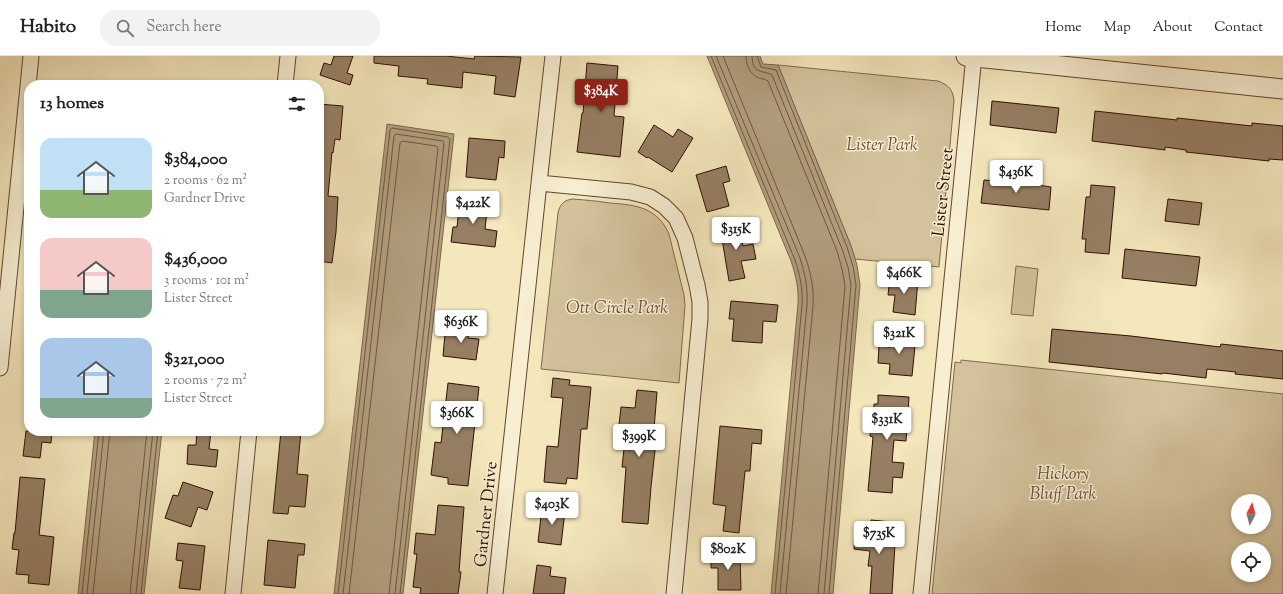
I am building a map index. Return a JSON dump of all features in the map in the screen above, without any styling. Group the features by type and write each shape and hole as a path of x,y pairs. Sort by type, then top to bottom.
{"street":[{"path":"29,80 31,56"},
{"path":"286,80 288,56"},
{"name":"Gardner Drive","path":"495,594 553,56"},
{"path":"972,56 1283,89"},
{"name":"Lister Street","path":"921,594 972,56"},
{"path":"0,368 24,126"},
{"path":"539,182 631,192 650,197 664,206 676,218 685,238 700,302 700,319 674,594"},
{"path":"233,594 249,436"}],"green space":[{"name":"Lister Park","path":"778,65 938,81 950,88 954,101 939,267 855,259"},
{"name":"Ott Circle Park","path":"573,199 628,205 645,209 658,218 664,225 669,234 684,295 685,305 679,383 541,369 558,213 563,203 567,200"},
{"path":"1016,266 1038,269 1033,316 1011,314"},
{"name":"Hickory Bluff Park","path":"961,360 1283,394 1283,594 932,594 955,362 961,363"}],"water":[{"path":"707,56 760,56 763,64 778,65 851,246 857,265 860,285 833,594 771,594 798,304 798,288 791,261"},
{"path":"387,124 454,134 403,594 334,594"},
{"path":"94,436 161,436 144,594 78,594"}],"building":[{"path":"334,56 353,56 347,73 353,75 350,85 320,75 324,63 331,65"},
{"path":"374,56 446,56 474,59 475,56 521,57 515,97 494,94 496,76 463,72 462,88 427,84 428,79 398,76 399,66 374,63"},
{"path":"587,63 618,66 614,116 624,117 620,157 577,152 583,113"},
{"path":"992,101 1059,108 1056,133 990,125"},
{"path":"324,104 343,106 340,140 335,139 333,153 332,152 328,196 338,197 332,263 324,262"},
{"path":"1095,111 1252,126 1252,123 1283,126 1283,160 1269,159 1269,161 1186,152 1186,150 1165,147 1165,150 1092,141"},
{"path":"654,125 673,137 678,129 693,138 672,172 638,152"},
{"path":"469,138 505,141 504,158 499,157 496,180 466,177"},
{"path":"726,166 730,181 723,183 729,206 707,212 696,175"},
{"path":"997,177 1038,181 1038,185 1051,187 1049,210 981,203 984,180 997,181"},
{"path":"1091,185 1115,187 1109,254 1085,252 1086,239 1082,239 1086,197 1090,197"},
{"path":"460,199 488,202 485,229 497,231 495,247 451,242 453,227 457,227"},
{"path":"1168,199 1202,203 1199,225 1165,221"},
{"path":"739,224 743,246 753,244 756,259 741,261 745,278 729,281 720,227"},
{"path":"1125,249 1200,257 1196,286 1122,278"},
{"path":"890,277 918,280 915,315 893,312 895,295 888,295"},
{"path":"731,301 778,305 776,322 763,321 762,343 732,341 734,319 729,319"},
{"path":"455,323 470,325 468,338 479,339 476,360 443,356 445,334 453,335"},
{"path":"1052,329 1131,336 1220,347 1221,344 1283,351 1283,379 1235,374 1236,372 1207,369 1206,378 1049,362"},
{"path":"892,334 916,336 912,376 889,374 890,364 878,363 879,346 891,347"},
{"path":"553,378 570,380 569,385 591,387 587,429 581,429 577,479 567,478 566,484 544,482 547,446 558,447 563,398 551,397"},
{"path":"448,383 479,387 468,486 448,484 448,478 431,475 435,442 441,443"},
{"path":"637,390 657,392 653,441 656,441 648,524 622,522 626,467 622,467 624,449 631,450 634,426 619,425 621,407 635,408"},
{"path":"878,395 909,397 906,441 894,440 892,462 904,463 902,478 893,477 892,493 868,491 873,437 870,436 871,425 873,425 874,404 878,404"},
{"path":"720,426 762,430 761,444 752,443 750,471 745,471 739,533 723,531 726,506 713,504"},
{"path":"25,436 52,436 51,443 42,442 40,458 23,456"},
{"path":"197,436 210,436 209,449 218,450 216,467 187,464 188,445 196,445"},
{"path":"281,436 301,436 297,474 308,475 305,507 289,506 288,514 273,513"},
{"path":"20,477 45,479 39,535 54,537 49,585 28,583 29,575 16,574 19,550 12,549 15,533"},
{"path":"183,482 213,492 207,510 198,507 191,527 165,518 173,495 178,496"},
{"path":"438,505 464,507 459,572 461,572 458,594 420,594 421,588 413,587 417,554 414,554 416,533 435,535"},
{"path":"542,508 565,511 561,545 538,542"},
{"path":"871,520 892,522 890,543 895,544 892,594 870,594 872,566 868,566 870,551 854,549 855,531 870,532"},
{"path":"268,540 305,544 304,555 298,555 295,588 264,585"},
{"path":"178,543 205,546 200,590 179,588 183,561 176,560"},
{"path":"711,554 740,554 741,590 718,590 718,568 711,568"},
{"path":"537,565 551,567 550,576 566,578 564,594 533,594"}]}
